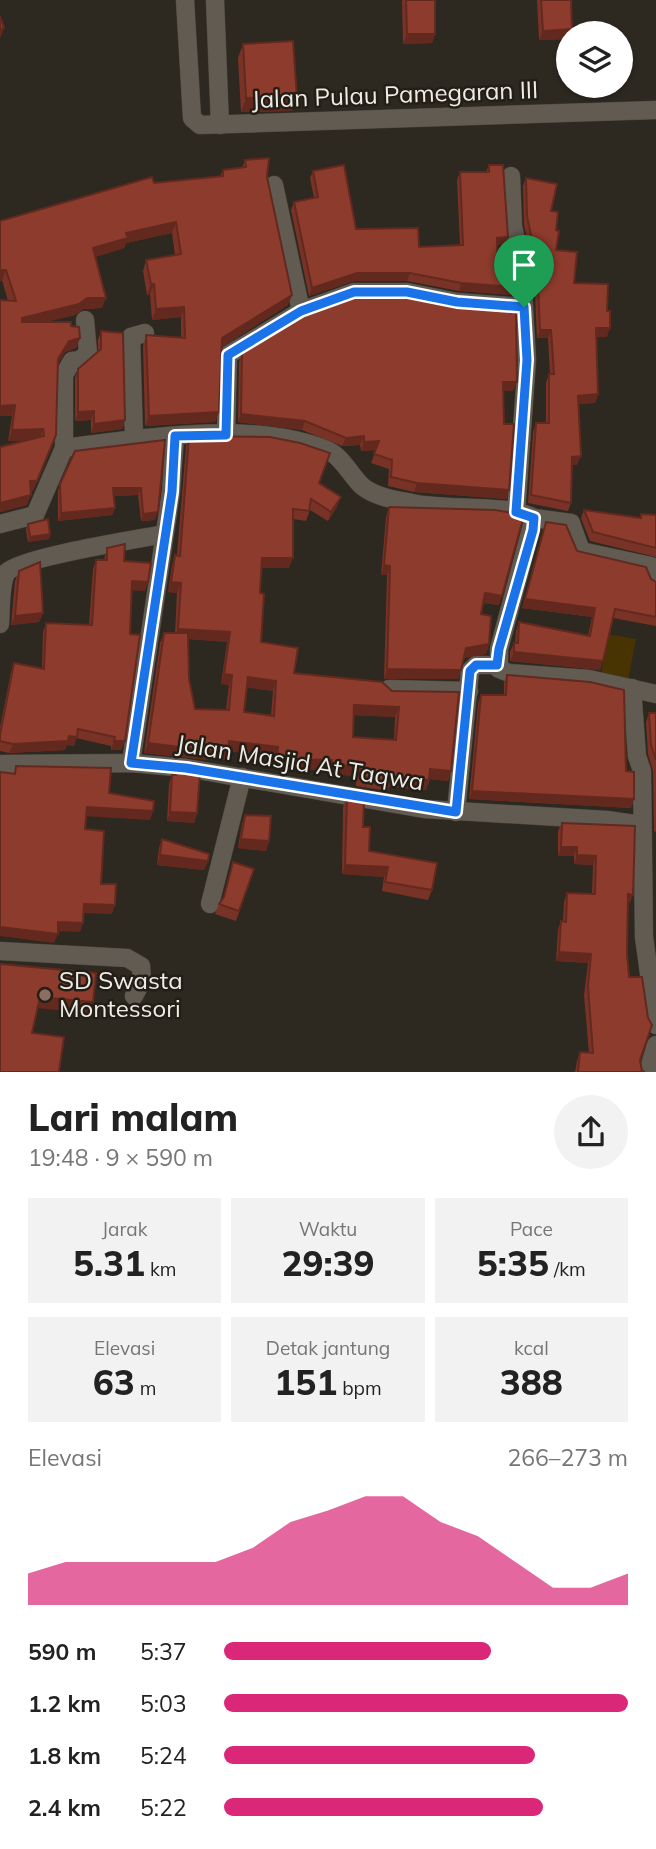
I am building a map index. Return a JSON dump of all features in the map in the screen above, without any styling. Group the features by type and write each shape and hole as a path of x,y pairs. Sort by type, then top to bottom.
{"street":[{"path":"185,0 192,118 200,125 220,125 215,0"},
{"name":"Jalan Pulau Pamegaran III","path":"220,125 656,110"},
{"path":"497,665 525,515 527,360 523,274 513,226 510,176"},
{"path":"274,185 301,311"},
{"path":"226,435 228,355 301,311 354,292 381,290 524,307"},
{"path":"0,524 35,515 40,508 64,448 64,375 72,361 80,360 88,353 85,320"},
{"path":"134,438 131,337 145,334"},
{"path":"64,448 134,438 175,436 226,435 302,443 332,453 364,487 399,500 571,523 581,551 651,566 656,580"},
{"path":"131,763 172,492 175,436"},
{"path":"0,624 2,580 13,568 55,555 164,534"},
{"path":"456,812 470,671 476,665 497,665 509,673 568,676 656,694"},
{"path":"632,688 637,756 642,771 644,937 656,1026"},
{"path":"389,689 469,691"},
{"name":"Jalan Masjid At Taqwa","path":"0,764 131,763 186,768 456,812 607,820 641,825"},
{"path":"210,904 242,778"},
{"path":"0,951 127,958 141,966 142,981 134,996"},
{"path":"648,1072 656,1045"}],"shaded area":[{"path":"608,634 636,639 627,686 600,681"}],"building":[{"path":"406,0 435,0 435,34 407,34"},
{"path":"541,0 571,0 572,21 556,21 556,30 543,31"},
{"path":"293,41 297,97 246,98 243,44"},
{"path":"269,158 267,177 292,295 222,338 219,412 149,416 146,335 185,338 184,307 156,309 154,284 151,284 146,260 181,254 176,222 126,233 128,238 93,248 106,298 87,298 79,304 22,318 22,322 71,322 71,326 79,327 80,338 69,341 58,359 56,435 37,481 30,481 31,495 0,503 0,447 44,436 43,429 12,430 15,405 0,406 0,300 16,301 6,270 0,270 0,221 152,177 154,183 223,176 223,170 246,167 245,160"},
{"path":"344,165 356,229 418,228 419,247 463,245 460,172 489,172 489,165 503,165 508,237 497,238 498,275 515,275 515,287 461,283 410,273 357,273 312,288 294,202 318,197 313,171"},
{"path":"526,178 557,184 551,211 558,212 556,250 577,252 574,283 608,284 607,311 610,311 610,328 596,328 598,394 578,396 581,456 572,457 571,503 531,495 536,423 549,423 549,374 554,374 551,330 540,330 537,265 527,216"},
{"path":"359,295 409,295 458,304 516,309 517,382 503,382 504,424 514,424 509,490 417,483 391,477 392,460 374,454 379,441 364,442 364,436 346,438 305,421 241,414 242,353 309,313"},
{"path":"101,331 123,333 125,420 94,424 94,411 78,412 78,369 101,349"},
{"path":"189,436 270,437 330,453 319,483 341,497 331,512 311,499 309,511 293,509 293,558 262,558 260,593 264,594 261,642 298,648 294,673 382,682 392,691 459,692 451,771 430,769 429,780 391,777 391,782 359,776 360,766 332,765 332,760 277,759 278,747 229,741 228,750 211,751 148,743 164,633 188,633 189,679 195,709 229,710 232,675 224,674 230,632 178,629 181,583 171,582 175,555 180,556","holes":["248,677 276,681 274,716 244,712","354,705 399,707 396,740 353,737"]},
{"path":"165,440 158,512 143,514 141,488 113,488 115,508 61,513 60,484 75,451"},
{"path":"389,507 495,510 524,515 502,596 485,593 481,614 491,616 489,644 466,648 461,670 387,669 390,566 384,565"},
{"path":"584,510 641,518 641,514 656,515 656,548 593,532"},
{"path":"48,519 50,534 30,537 28,524"},
{"path":"546,522 566,525 577,551 646,567 651,579 656,582 656,617 615,609 603,661 514,652 514,643 518,643 519,622 590,636 595,608 525,599"},
{"path":"125,544 124,561 151,563 148,582 132,581 130,634 140,635 125,741 114,741 115,737 78,729 77,737 69,736 68,741 13,744 0,741 14,663 44,669 46,623 92,625 96,560 107,560 107,548"},
{"path":"40,562 43,613 15,616 19,571"},
{"path":"507,675 590,682 624,690 626,771 634,772 634,799 472,791 481,695 506,695"},
{"path":"649,713 656,713 656,760 651,745"},
{"path":"16,766 111,768 109,793 154,801 153,811 87,807 85,829 104,831 101,884 116,884 115,905 84,904 83,923 58,922 58,934 0,927 0,772 15,774"},
{"path":"177,769 200,772 197,813 170,812 172,774 176,775"},
{"path":"347,797 364,800 363,827 370,827 369,851 437,863 432,890 385,882 388,867 345,865"},
{"path":"245,815 271,816 269,841 241,839"},
{"path":"562,823 635,826 633,895 628,894 627,954 629,977 642,977 648,1018 652,1025 640,1060 642,1071 645,1072 578,1072 580,1052 593,1053 588,986 591,954 559,952 561,921 566,922 567,893 595,894 596,856 577,855 577,847 561,847"},
{"path":"162,839 209,854 208,861 160,855"},
{"path":"233,862 254,869 239,911 219,904 224,897"},
{"path":"0,964 96,973 93,1002 40,997 32,1033 64,1037 59,1072 0,1072"}],"place":[{"name":"SD Swasta Montessori","path":"45,995"}],"route":[{"path":"354,292 407,292 457,302 524,307 527,360 516,512 534,518 533,530 497,655 497,665 476,665 470,671 456,812 424,809 186,768 131,763 153,598 172,492 175,436 226,435 228,355 301,311 354,292"}]}
